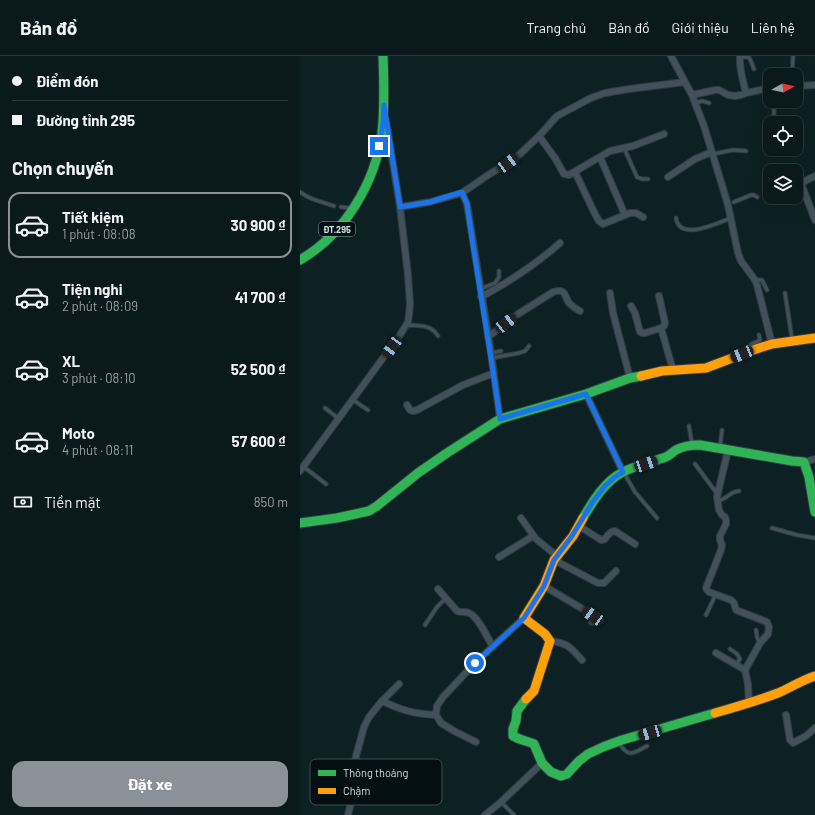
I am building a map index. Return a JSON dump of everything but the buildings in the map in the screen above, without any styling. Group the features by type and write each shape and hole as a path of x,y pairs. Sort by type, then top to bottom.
{"street":[{"name":"ĐT.295","path":"300,260 319,247 341,225 354,209 366,185 381,138 384,105 383,56"},
{"path":"671,56 686,82 695,103 731,204 731,218 738,253 757,284 772,344"},
{"path":"740,57 742,78 746,93"},
{"path":"400,207 430,202 462,192 520,154 539,136 556,116 591,98 605,93 686,82"},
{"path":"803,86 815,85"},
{"path":"692,96 715,90 719,90 728,96 741,96 746,93 763,89"},
{"path":"302,469 396,341 406,325 410,315 410,302 399,198 384,105"},
{"path":"539,136 564,174 569,175 610,151 633,146 664,134"},
{"path":"668,177 695,159 712,153"},
{"path":"600,157 625,215"},
{"path":"575,172 595,214 601,223 603,224 630,213 643,217"},
{"path":"815,176 803,182 802,186 815,220"},
{"path":"462,192 467,204 500,419"},
{"path":"481,296 502,286 560,243"},
{"path":"488,337 515,316 553,292 559,290 565,293 570,304 580,311"},
{"path":"610,293 612,313 630,378"},
{"path":"631,306 635,313 640,332 645,333 661,328 665,323 659,296"},
{"path":"661,328 673,370"},
{"path":"300,523 337,518 369,511 418,473 500,419 586,394 630,378 662,371 706,368 772,344 815,338"},
{"path":"407,406 413,411 463,385 494,373"},
{"path":"586,394 623,472"},
{"path":"476,742 441,723 436,715 437,706 442,697 475,663 524,618 544,586 556,558 579,526 592,503 605,486 615,477 623,472 668,456 676,450 692,445 792,461 804,462 815,460"},
{"path":"724,449 717,498 719,510 725,518 726,524 720,536 722,545 721,550 706,588 707,590 731,600 734,603 736,610 767,622 770,627 768,634 760,643 745,670 748,684 749,703"},
{"path":"804,462 809,478 815,512"},
{"path":"521,518 533,536 556,558 598,583 604,583 616,571"},
{"path":"579,526 601,540 605,540 610,532 615,531 635,544"},
{"path":"499,557 533,536"},
{"path":"544,586 593,616 594,618 592,622"},
{"path":"438,589 445,599 457,611 470,613 475,617 492,647"},
{"path":"524,618 530,624 547,635 550,641 534,691 517,709 516,721 512,729 513,736 534,744 542,763 551,772 561,776 567,774 588,754 604,747 749,703 780,692 815,676"},
{"path":"550,641 561,642 568,646 582,660"},
{"path":"716,653 745,670"},
{"path":"356,759 364,727 369,717 382,701 400,684"},
{"path":"382,701 407,712 436,715"},
{"path":"786,715 790,740 793,743 806,736 815,728"},
{"path":"485,815 542,763"},
{"path":"348,815 350,805"}],"lane":[{"path":"740,57 748,57 754,69"},
{"path":"792,68 793,57"},
{"path":"695,103 702,101 709,103"},
{"path":"624,148 637,177 642,179 648,178"},
{"path":"712,153 732,150 746,150"},
{"path":"300,192 314,200 334,206"},
{"path":"731,204 751,195 757,197"},
{"path":"341,207 354,209"},
{"path":"676,218 676,222 681,227 692,230 706,228 731,218"},
{"path":"480,289 495,283 499,277 499,271"},
{"path":"755,280 762,280 767,290"},
{"path":"785,293 793,341"},
{"path":"406,325 428,327 433,329 438,336"},
{"path":"748,352 750,344 760,340 759,335"},
{"path":"491,356 519,354 525,351 528,346"},
{"path":"491,356 501,351"},
{"path":"354,400 368,410"},
{"path":"325,408 339,419"},
{"path":"689,426 692,445"},
{"path":"722,430 724,449"},
{"path":"695,464 717,498 723,500 733,492 739,491"},
{"path":"302,469 326,484"},
{"path":"623,472 635,492 657,518"},
{"path":"772,528 815,538"},
{"path":"706,615 716,594"},
{"path":"425,625 437,607 445,599"},
{"path":"756,630 760,643"},
{"path":"730,649 737,654 740,659 736,665"},
{"path":"618,742 624,751 632,754 647,746"},
{"path":"501,802 514,815"}],"traffic: fast":[{"path":"300,260 316,249 344,222 355,206 373,170 383,123 383,56"},
{"path":"300,523 337,518 369,511 418,473 500,419 586,394 630,378 641,376"},
{"path":"583,518 605,486 623,472 666,457 676,450 697,445 804,462 809,477 815,512"},
{"path":"526,699 517,711 513,736 534,744 542,763 551,772 561,776 567,774 588,754 603,747 715,713"}],"traffic: slow":[{"path":"641,376 662,371 706,368 772,344 815,338"},
{"path":"526,699 534,691 550,641 545,634 524,618 544,586 554,560 573,536 583,518"},
{"path":"715,713 778,693 815,676"}],"route":[{"path":"379,146 383,124 384,105 400,207 430,202 462,192 465,198 494,373 500,419 586,394 623,472 605,486 592,503 579,526 554,560 544,586 524,618 475,663"}]}
